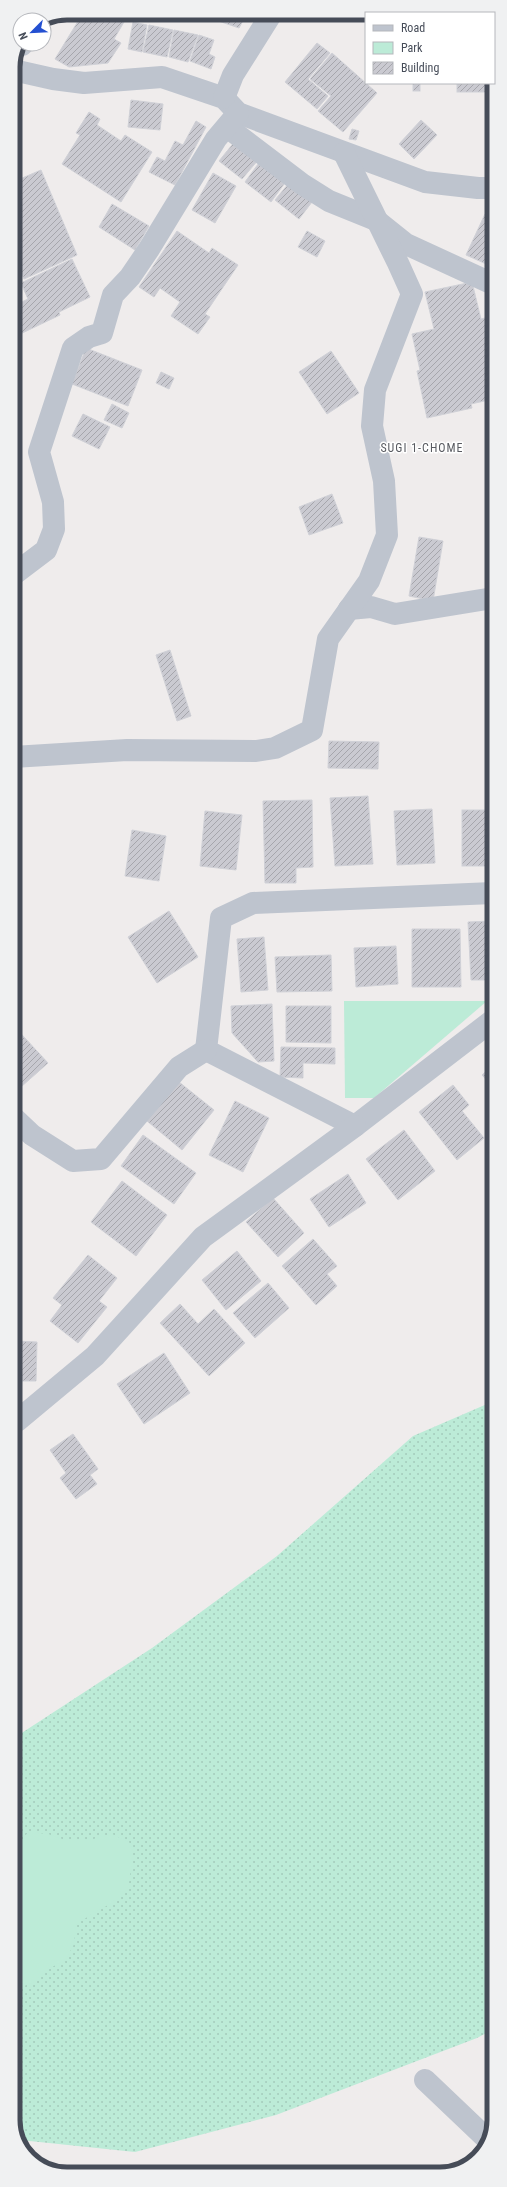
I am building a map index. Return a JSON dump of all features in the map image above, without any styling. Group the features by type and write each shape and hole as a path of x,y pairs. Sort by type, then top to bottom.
{"street":[{"path":"20,570 46,550 54,529 53,502 39,452 73,348 89,337 102,333 113,295 130,277 216,139 230,113 233,75 268,20"},
{"path":"20,72 53,79 84,83 162,76 230,113 344,153 381,164 425,182 487,187"},
{"path":"230,113 302,184 329,201 376,220 406,244 487,281"},
{"path":"20,757 127,750 256,751 275,748 312,730 328,639 369,581 387,535 384,481 372,426 375,390 412,294 344,153"},
{"path":"349,609 371,607 395,614 487,599"},
{"path":"206,1050 221,918 253,903 487,893"},
{"path":"20,1418 95,1356 203,1236 355,1126 487,1025"},
{"path":"20,1124 32,1135 73,1161 101,1159 179,1067 206,1050"},
{"path":"206,1050 355,1126"},
{"path":"425,2080 484,2136"}],"green space":[{"path":"344,1001 487,1001 374,1098 345,1098"},
{"path":"487,1404 487,2033 477,2038 276,2115 135,2152 24,2140 22,2135 20,2120 20,1734 152,1648 277,1556 413,1436"},
{"path":"28,1832 48,1834 65,1840 90,1840 112,1834 132,1844 131,1873 127,1888 111,1903 76,1925 74,1944 65,1961 45,1970 35,1982 20,1987 20,1890 22,1880 20,1876 20,1843"}],"building":[{"path":"79,20 121,20 124,22 114,39 121,43 108,63 69,67 55,59"},
{"path":"216,20 243,20 239,28"},
{"path":"133,22 147,25 142,52 128,49"},
{"path":"149,25 173,30 167,57 143,52"},
{"path":"174,30 198,35 188,62 169,57"},
{"path":"199,35 214,40 209,54 215,57 211,69 190,61"},
{"path":"317,43 330,53 308,79 328,96 317,109 285,82"},
{"path":"332,53 365,82 365,84 377,93 343,132 318,111 331,96 310,79"},
{"path":"413,84 420,84 420,91 413,91"},
{"path":"457,84 487,84 487,92 457,92"},
{"path":"131,100 163,104 160,130 128,127"},
{"path":"89,112 100,119 97,125 121,141 125,135 152,152 121,202 62,164 80,135 76,133"},
{"path":"421,120 437,135 414,159 399,144"},
{"path":"196,121 206,127 175,185 149,172 157,157 165,161 175,141 183,145"},
{"path":"352,129 359,131 356,140 349,139"},
{"path":"236,140 259,159 242,179 219,161"},
{"path":"261,160 287,180 271,202 245,182"},
{"path":"41,170 77,255 24,279 20,269 20,179"},
{"path":"213,173 236,186 215,223 192,210"},
{"path":"289,183 312,202 299,219 275,200"},
{"path":"112,204 149,226 135,250 99,227"},
{"path":"485,214 487,215 487,264 466,255"},
{"path":"177,231 209,253 212,248 238,265 205,314 210,317 198,334 171,316 180,302 160,288 154,297 139,287"},
{"path":"307,231 325,241 317,257 298,247"},
{"path":"72,259 90,297 59,312 60,315 20,334 20,303 28,299 21,283"},
{"path":"472,282 481,319 485,318 487,327 487,400 471,404 472,408 427,418 417,371 420,370 412,334 434,329 425,292"},
{"path":"86,348 142,370 128,406 72,384"},
{"path":"331,351 359,393 327,414 299,372"},
{"path":"161,372 174,378 169,389 156,383"},
{"path":"112,404 129,413 122,428 104,420"},
{"path":"83,414 110,427 99,449 72,436"},
{"path":"332,494 343,523 309,535 299,507"},
{"path":"419,537 443,541 433,601 409,596"},
{"path":"170,650 191,716 177,721 156,655"},
{"path":"329,741 379,742 378,769 328,768"},
{"path":"368,796 373,864 335,866 330,798"},
{"path":"312,800 313,867 296,868 296,883 265,883 263,801"},
{"path":"432,809 435,863 397,865 394,811"},
{"path":"462,810 487,810 487,866 462,866"},
{"path":"205,811 242,815 236,870 200,866"},
{"path":"132,830 166,836 159,881 125,876"},
{"path":"169,911 198,957 157,983 128,937"},
{"path":"487,921 487,980 471,980 468,922"},
{"path":"412,929 460,929 461,987 412,987"},
{"path":"264,937 268,990 241,992 237,939"},
{"path":"396,946 398,984 356,987 354,948"},
{"path":"331,955 332,991 277,992 275,957"},
{"path":"272,1004 274,1061 258,1062 232,1033 231,1006"},
{"path":"286,1006 331,1006 331,1043 286,1042"},
{"path":"20,1033 48,1063 20,1088"},
{"path":"281,1047 335,1048 335,1064 303,1063 303,1078 280,1077"},
{"path":"487,1070 487,1080 482,1075"},
{"path":"179,1082 214,1110 182,1150 147,1121"},
{"path":"453,1085 469,1105 462,1111 484,1138 457,1160 419,1112"},
{"path":"235,1101 269,1118 243,1172 209,1155"},
{"path":"404,1130 435,1171 398,1200 366,1159"},
{"path":"143,1135 196,1173 174,1204 121,1166"},
{"path":"348,1174 366,1203 329,1227 310,1199"},
{"path":"122,1181 167,1215 136,1256 91,1222"},
{"path":"273,1198 304,1233 278,1257 246,1222"},
{"path":"313,1239 337,1266 327,1274 337,1286 316,1305 282,1266"},
{"path":"237,1251 261,1281 226,1310 202,1280"},
{"path":"88,1255 117,1278 99,1301 107,1307 78,1343 50,1321 62,1305 53,1298"},
{"path":"268,1283 289,1308 255,1338 233,1313"},
{"path":"180,1304 198,1324 214,1309 245,1343 209,1376 160,1323"},
{"path":"20,1341 37,1342 36,1381 20,1381"},
{"path":"164,1353 190,1393 144,1424 117,1384"},
{"path":"73,1434 98,1469 90,1475 97,1484 76,1499 60,1478 66,1473 50,1450"}],"district":[{"name":"SUGI 1-CHOME","path":"422,448"}]}
